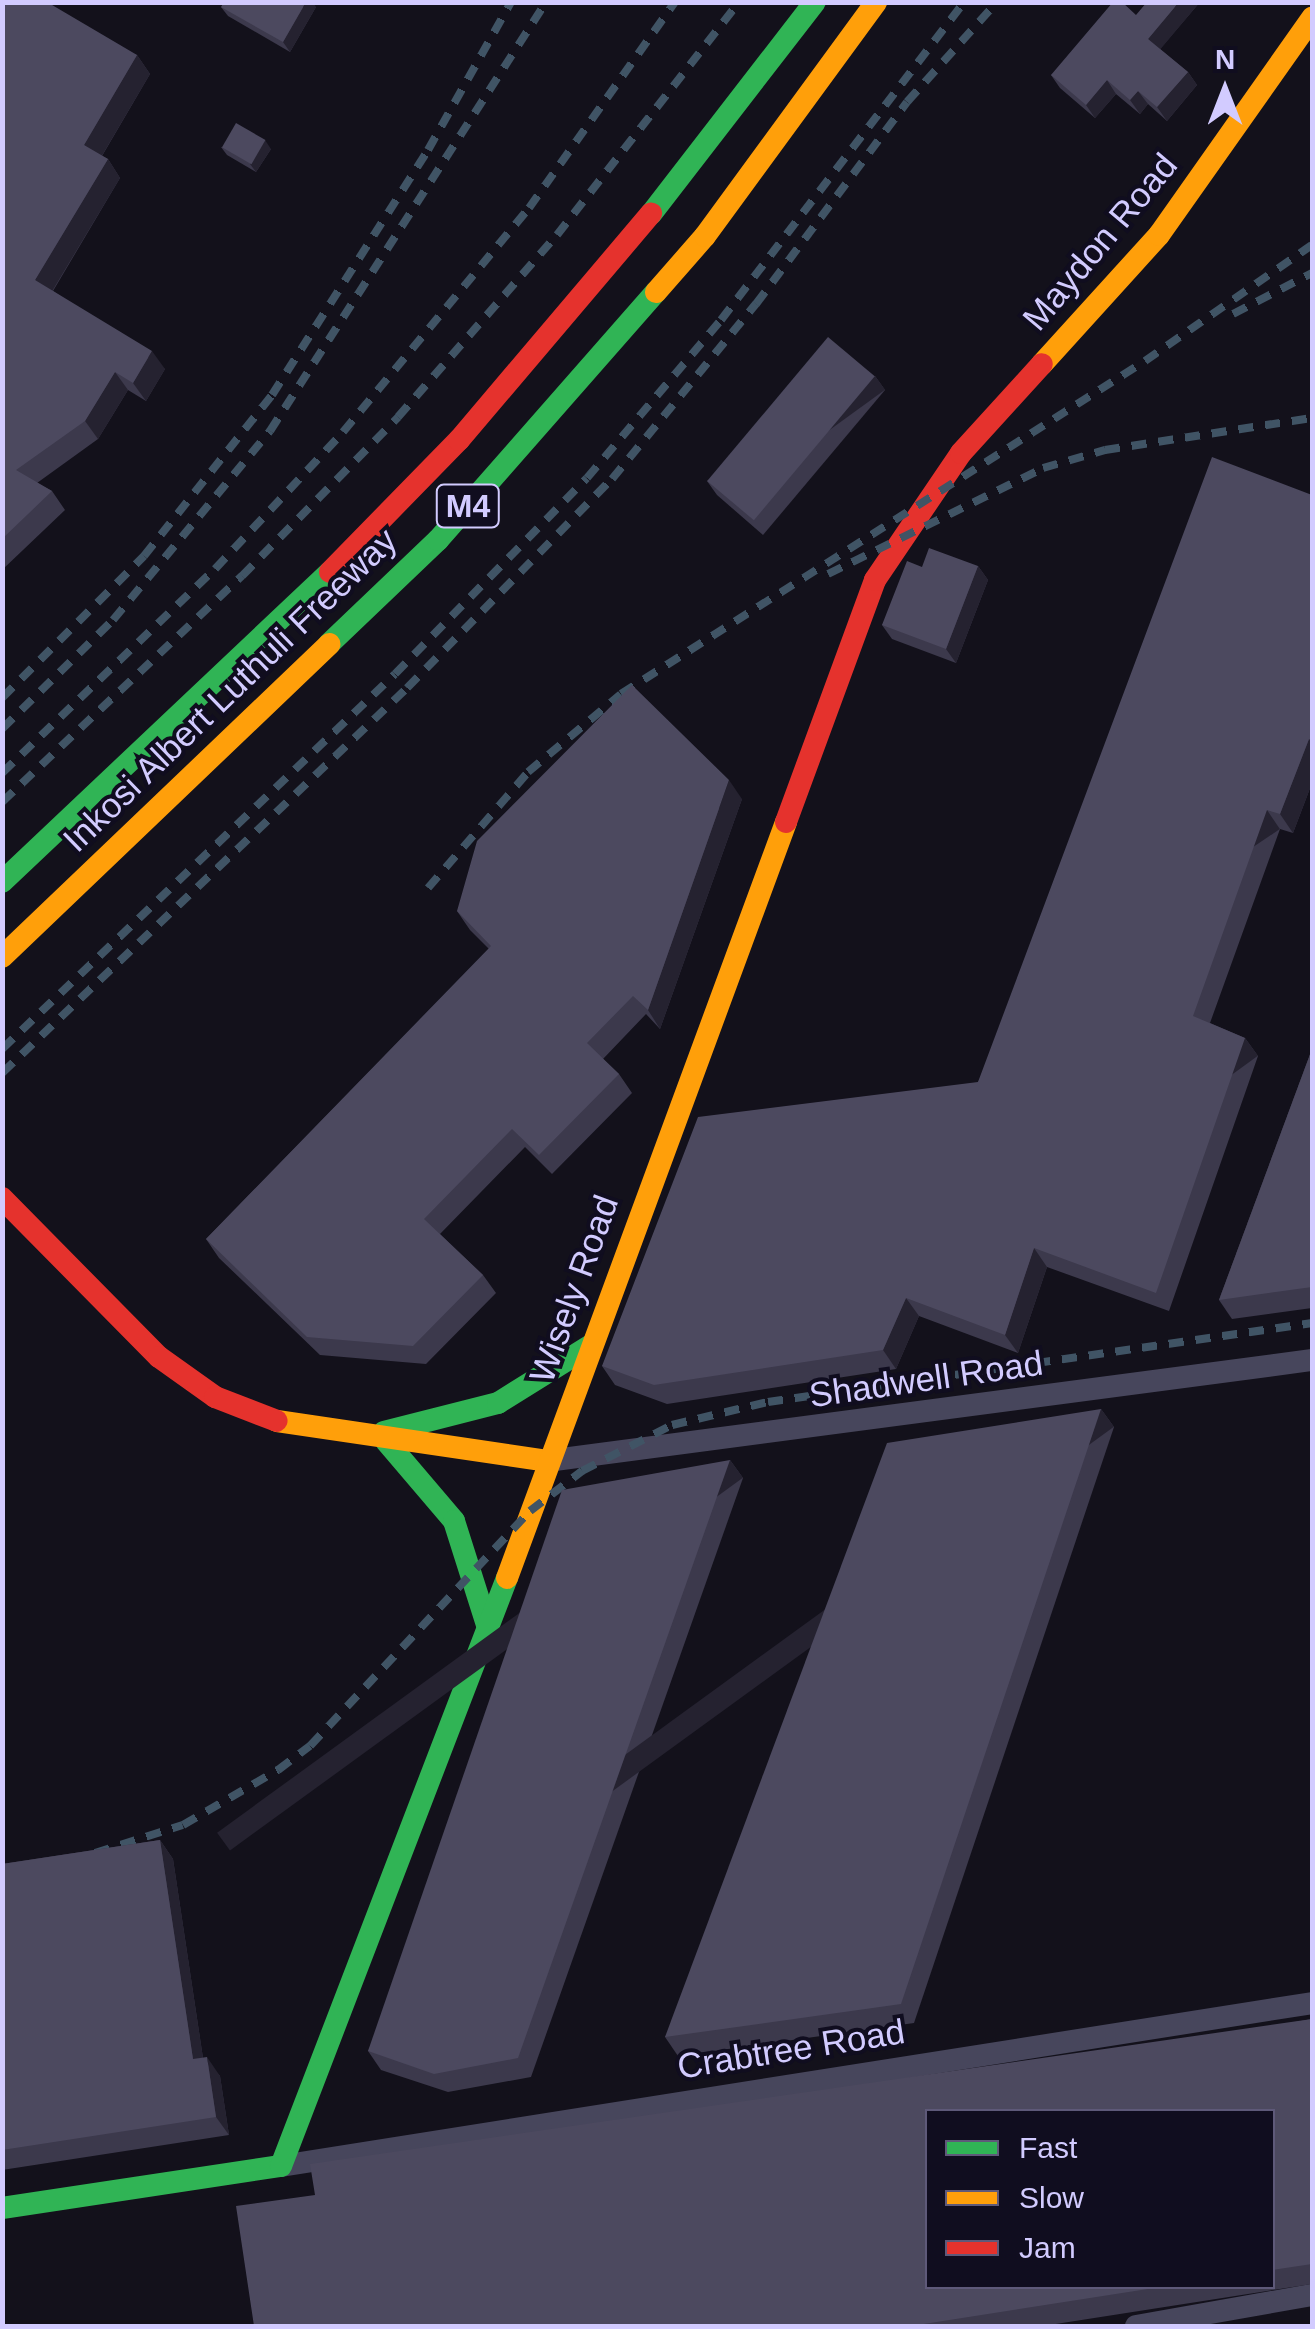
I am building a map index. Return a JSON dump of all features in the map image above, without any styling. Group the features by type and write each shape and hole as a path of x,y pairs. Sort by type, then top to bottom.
{"main road":[{"name":"Inkosi Albert Luthuli Freeway","path":"2,882 359,544 459,440 710,145 816,2"},
{"name":"Inkosi Albert Luthuli Freeway","path":"2,957 438,540 706,236 876,2"},
{"name":"Maydon Road","path":"961,453 1159,235 1312,18"},
{"name":"Wisely Road","path":"281,2166 488,1628 853,630 902,533 961,453"},
{"path":"2,1198 159,1357 215,1396 265,1420 386,1441 548,1461"},
{"path":"360,1437 498,1403 591,1346"},
{"path":"386,1441 440,1498 454,1521 488,1628"},
{"path":"2,2208 281,2166"}],"street":[{"name":"Shadwell Road","path":"548,1461 1312,1360"},
{"name":"Crabtree Road","path":"281,2166 1312,2003"},
{"path":"1136,2326 1312,2294"}],"building":[{"path":"2,2 47,2 137,55 84,145 108,159 35,280 152,351 133,383 115,372 85,421 16,470 52,491 2,539"},
{"path":"224,2 306,2 283,42 221,7"},
{"path":"1113,2 1122,2 1136,15 1147,2 1179,2 1148,39 1188,72 1157,107 1138,91 1130,100 1107,80 1086,105 1051,75"},
{"path":"236,123 265,140 251,164 222,147"},
{"path":"828,337 875,376 754,520 707,481"},
{"path":"1212,457 1312,495 1312,740 1309,739 1280,814 1267,810 1193,1016 1245,1038 1156,1293 1034,1248 1005,1335 906,1298 883,1350 654,1385 602,1366 698,1117 978,1082"},
{"path":"929,548 978,566 946,649 882,625 907,561 922,567"},
{"path":"632,685 729,780 648,1010 633,996 587,1043 619,1074 539,1155 512,1129 424,1219 483,1275 413,1346 307,1337 206,1239 491,946 457,911 477,841"},
{"path":"1312,1049 1312,1287 1219,1300"},
{"path":"1101,1409 901,2004 665,2037 887,1443"},
{"path":"730,1460 518,2058 434,2074 368,2051 562,1490"},
{"path":"160,1840 193,2059 207,2057 216,2117 2,2150 2,1864"},
{"path":"1312,2019 1312,2264 1275,2270 1275,2109 925,2109 925,2289 1148,2289 911,2326 254,2326 236,2206 315,2195 310,2164"}],"railway":[{"path":"2,698 144,556 272,395 428,150 511,2"},
{"path":"2,729 113,620 270,431 546,2"},
{"path":"2,773 215,569 343,432 529,208 675,2"},
{"path":"2,802 242,576 398,417 557,235 739,2"},
{"path":"2,1049 395,674 587,478 721,320 964,2"},
{"path":"2,1073 407,688 612,479 756,304 907,102 997,2"},
{"path":"428,888 528,772 621,694 1145,361 1312,245"},
{"path":"1233,314 1312,273"},
{"path":"828,574 1043,468 1105,450 1312,418"},
{"path":"95,1853 183,1825 278,1770 310,1746 530,1511 582,1471 672,1425 768,1402 1312,1323"}],"traffic: fast":[{"path":"651,214 815,2"},
{"path":"329,644 438,540 656,292"},
{"path":"2,882 330,572"},
{"path":"384,1432 498,1403 591,1345"},
{"path":"386,1441 454,1521 488,1628"},
{"path":"2,2208 281,2166 507,1578"}],"traffic: slow":[{"path":"656,292 705,236 876,2"},
{"path":"1042,364 1159,235 1312,18"},
{"path":"2,957 329,644"},
{"path":"507,1578 786,822"},
{"path":"277,1421 547,1461"}],"traffic: jam":[{"path":"330,572 459,440 651,214"},
{"path":"786,822 875,580 961,453 1042,364"},
{"path":"2,1198 159,1357 215,1397 277,1421"}]}
